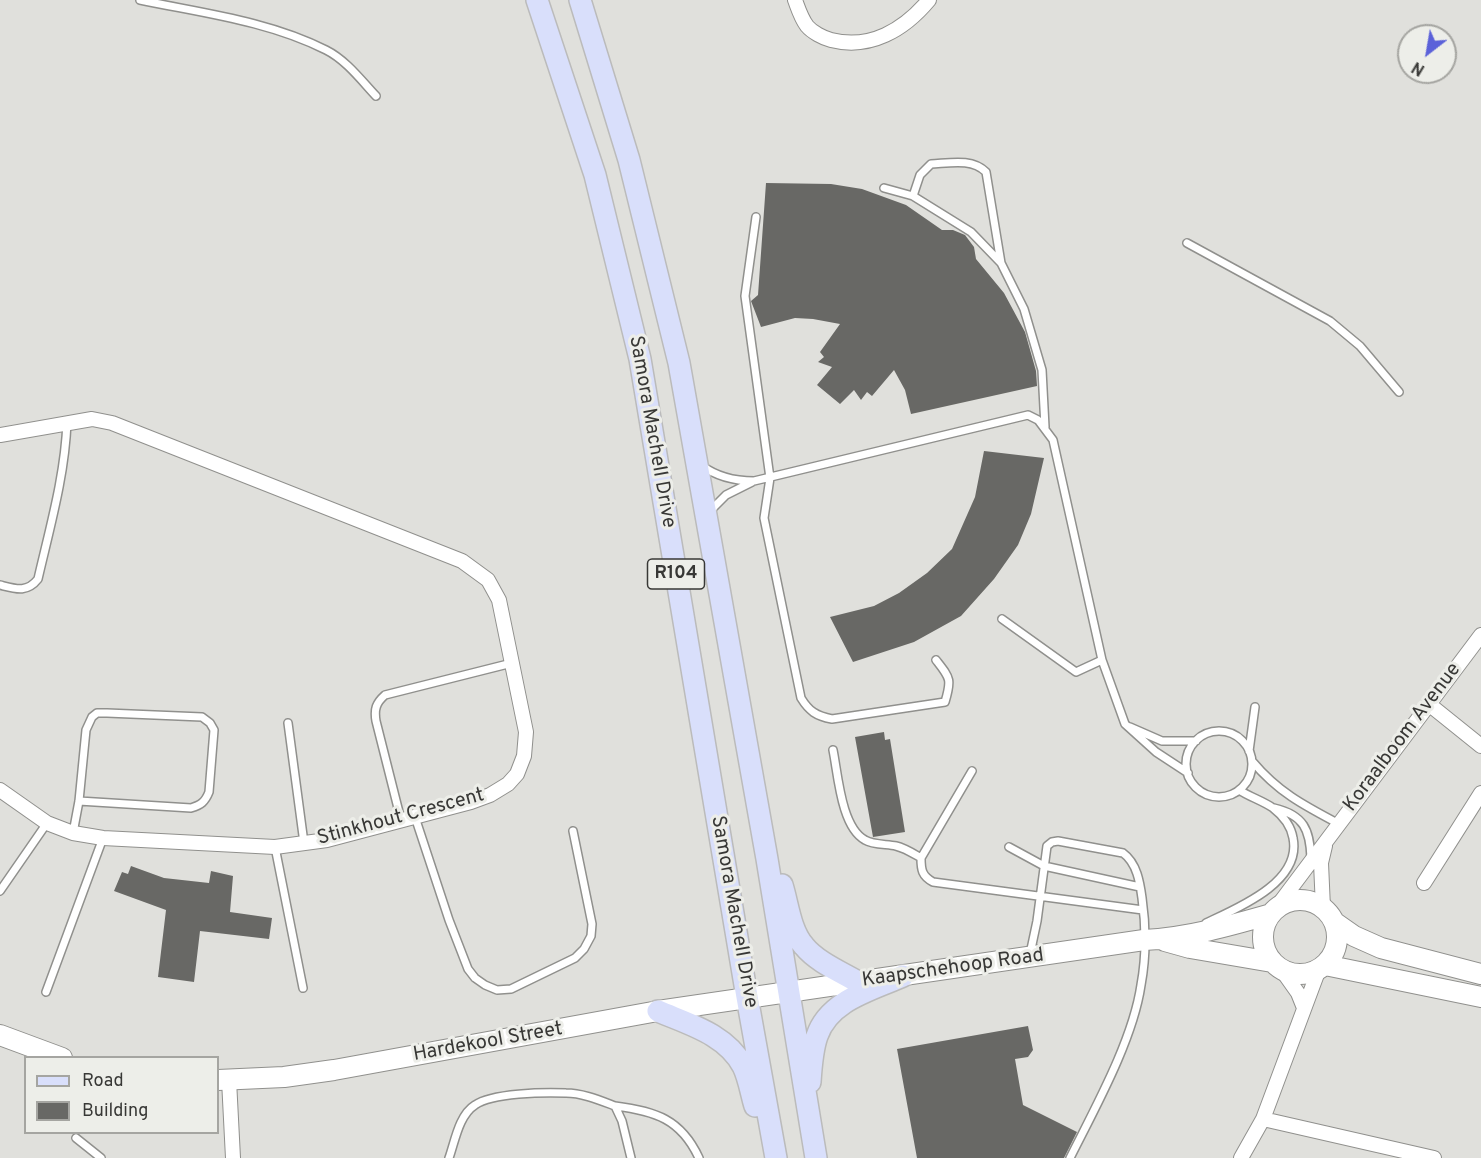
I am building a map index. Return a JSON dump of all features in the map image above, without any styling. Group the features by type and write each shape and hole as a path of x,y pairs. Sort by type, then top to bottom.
{"main road":[{"name":"Samora Machell Drive","path":"537,0 596,175 640,359 776,1158"},
{"name":"Samora Machell Drive","path":"580,0 644,213 678,363 767,859 816,1158"},
{"path":"747,751 797,936 804,947 815,957 858,982"},
{"path":"1276,966 1263,943 1263,933 1273,911 1287,902 1299,900 1311,902 1354,936 1381,948 1481,974"},
{"name":"Kaapschehoop Road","path":"747,998 1160,939 1230,926 1273,911"},
{"path":"1160,939 1190,948 1276,966 1288,973 1304,974 1322,967 1332,956 1337,933 1328,915"},
{"path":"1322,967 1481,997"},
{"path":"807,1108 816,1037 830,1014 842,1004 903,976"},
{"name":"Hardekool Street","path":"223,1080 284,1077 334,1070 658,1011 747,998"},
{"path":"658,1011 712,1035 733,1051 743,1066 771,1158"},
{"path":"0,1035 57,1056"}],"street":[{"path":"795,0 808,27 824,38 845,43 878,39 916,15 929,0"},
{"name":"Stinkhout Crescent","path":"0,435 92,419 112,423 462,561 488,580 499,600 526,732 524,756 518,774 508,784 490,795 327,840 275,847 102,838 73,833 47,823 0,790"},
{"name":"Koraalboom Avenue","path":"1273,911 1481,635"},
{"path":"1430,705 1481,746"},
{"path":"1424,883 1481,793"},
{"path":"1326,841 1321,863 1328,915"},
{"path":"1276,966 1298,993 1304,1008"},
{"path":"1241,1158 1263,1119 1304,1008 1322,967"},
{"path":"223,1080 233,1158"},
{"path":"1263,1119 1434,1158"}],"lane":[{"path":"140,0 269,26 327,50 350,67 376,96"},
{"path":"914,196 920,176 931,164 973,163 986,172 1002,263 1024,309 1042,370 1045,427"},
{"path":"884,188 914,196 971,232 1002,263"},
{"path":"756,217 745,296 770,478 764,518 801,698 808,710 820,717 832,718 945,702 950,686 949,677 936,660"},
{"path":"1186,243 1330,321 1360,346 1399,392"},
{"path":"697,462 709,471 737,481 754,481 1028,415 1038,420 1053,440 1102,660 1125,724 1156,752 1188,773"},
{"path":"0,585 24,590 38,579 62,474 67,422"},
{"path":"706,515 726,495 754,481"},
{"path":"1002,619 1076,672 1102,660"},
{"path":"401,820 376,721 377,701 385,694 512,663"},
{"path":"1249,751 1255,707"},
{"path":"73,833 79,801 86,730 92,717 97,713 202,717 210,723 214,730 209,792 200,806 192,808 79,801"},
{"path":"288,723 304,843"},
{"path":"1125,724 1162,741 1196,741"},
{"path":"1211,732 1228,733 1244,742 1252,761 1247,782 1239,790 1222,797 1205,794 1191,782 1188,773 1187,756 1196,741 1211,732"},
{"path":"833,750 844,807 851,825 859,836 870,843 899,846 921,858"},
{"path":"1252,761 1268,779 1293,799 1339,824"},
{"path":"972,771 921,858 923,874 933,882 1143,910"},
{"path":"1239,790 1273,808 1291,814 1303,823 1308,832 1311,861"},
{"path":"1070,1158 1130,1028 1141,986 1160,939 1258,897 1285,873 1295,845 1292,831 1273,808"},
{"path":"415,817 448,920 468,969 480,981 497,990 511,989 575,958 584,949 591,936 592,924 573,831"},
{"path":"0,891 47,823"},
{"path":"46,992 102,838"},
{"path":"1029,958 1047,846 1058,841 1123,853 1128,857 1139,877 1143,910 1160,939"},
{"path":"275,847 303,988"},
{"path":"1008,847 1044,866 1140,887"},
{"path":"449,1158 462,1121 473,1105 493,1096 567,1093 615,1106 636,1109 670,1121 685,1134 699,1158"},
{"path":"615,1106 622,1121 631,1158"},
{"path":"76,1138 101,1158"}],"building":[{"path":"766,183 831,184 862,189 906,205 942,230 953,230 965,235 974,247 976,259 1004,293 1025,332 1036,371 1037,386 911,414 905,390 894,370 872,396 867,392 861,400 854,390 840,404 817,385 832,367 818,362 824,357 820,352 840,324 795,318 761,327 751,301 758,295"},
{"path":"984,451 1044,458 1031,514 1018,545 994,579 961,616 914,642 853,662 830,617 874,606 899,593 927,573 952,549 975,497"},
{"path":"884,732 885,740 890,739 905,832 873,837 855,737"},
{"path":"131,866 164,878 209,883 211,871 233,876 230,912 272,918 269,939 200,931 194,982 158,977 166,910 114,891 122,872 128,874"},
{"path":"1028,1026 1033,1050 1028,1057 1015,1059 1023,1105 1077,1132 1064,1158 917,1158 897,1049"}]}
